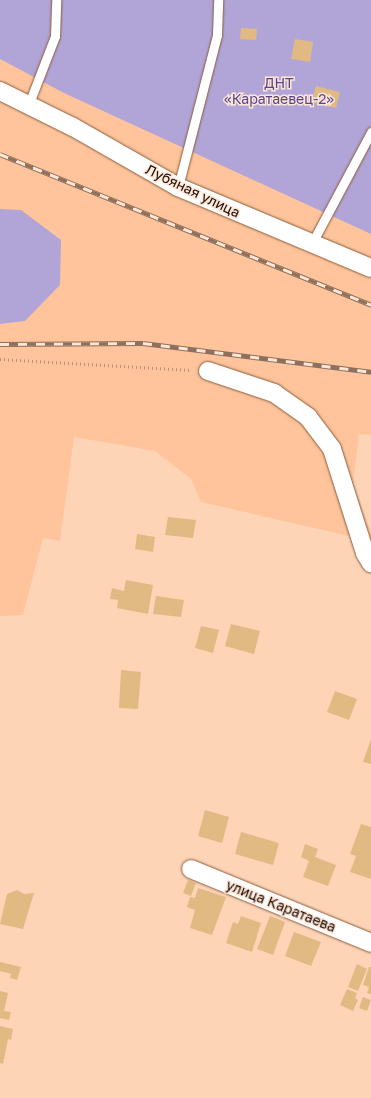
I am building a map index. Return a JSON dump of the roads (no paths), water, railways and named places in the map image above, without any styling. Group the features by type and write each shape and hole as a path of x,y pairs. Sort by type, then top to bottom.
{"street":[{"name":"Лубяная улица","path":"0,91 73,127 178,187 311,245 371,268"},
{"path":"208,371 274,393 308,417 332,449 365,553 371,563"},
{"name":"улица Каратаева","path":"191,869 371,943"}],"lane":[{"path":"28,106 55,36 56,0"},
{"path":"178,187 217,35 218,0"},
{"path":"311,245 371,132"}],"railway":[{"path":"0,154 371,305"},
{"path":"0,344 143,343 371,372"}],"park label":[{"name":"ДНТ «Каратаевец-2»","path":"279,92"}]}
